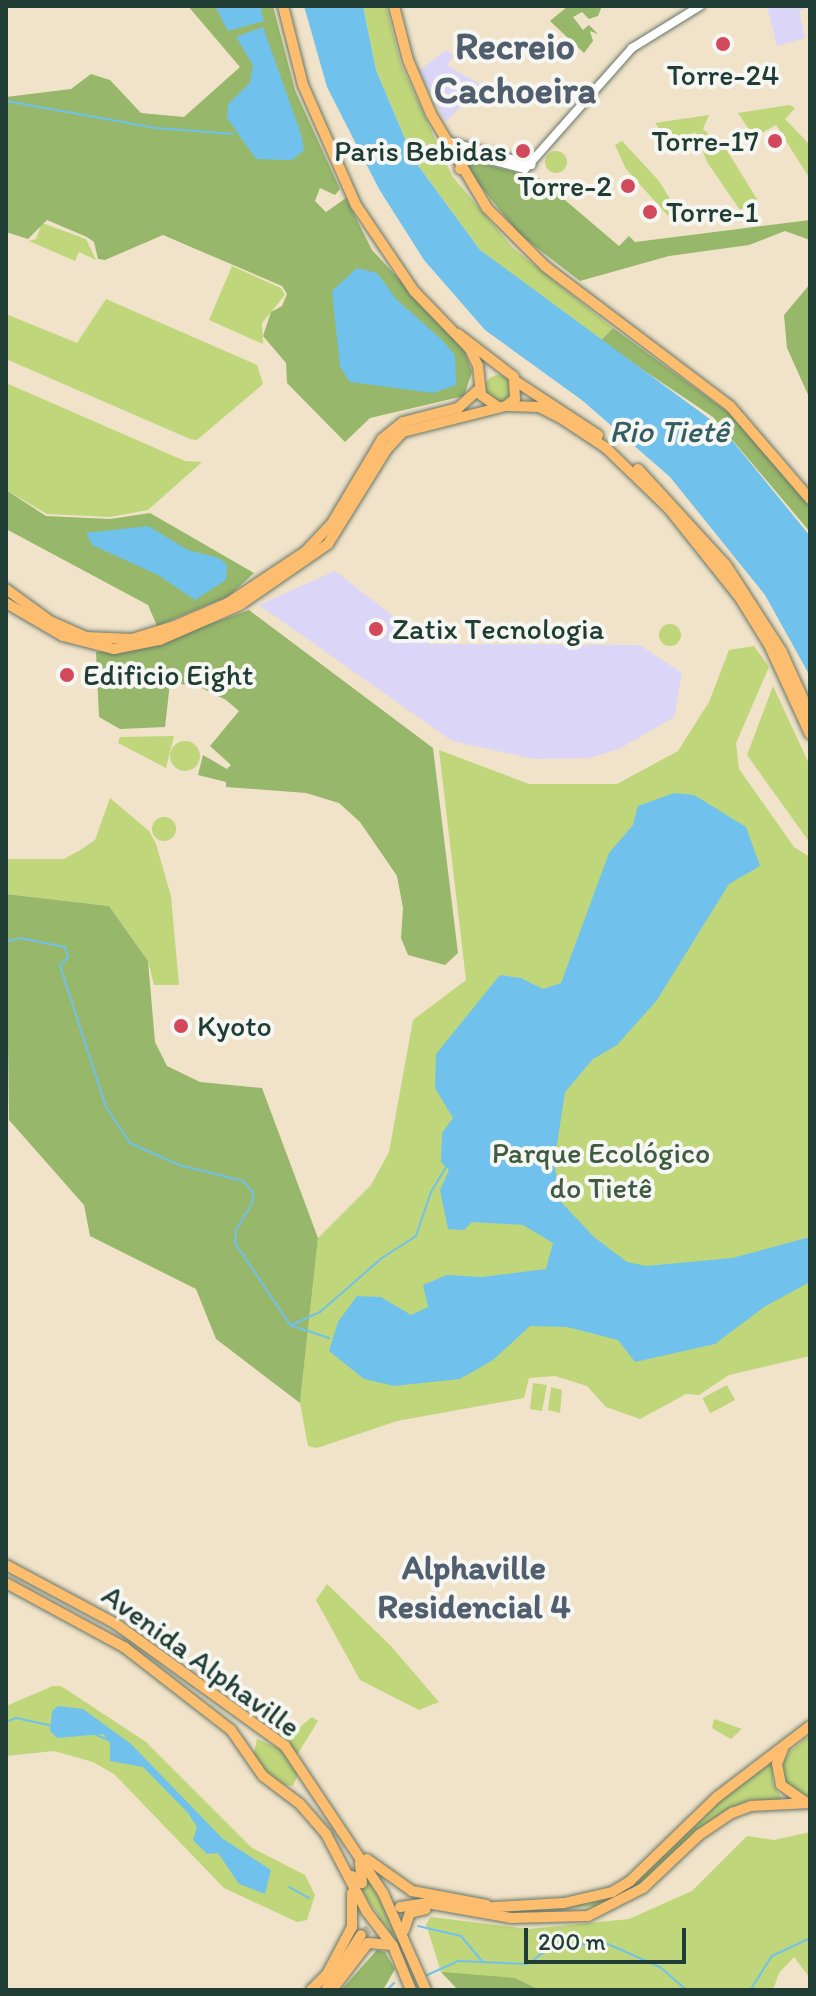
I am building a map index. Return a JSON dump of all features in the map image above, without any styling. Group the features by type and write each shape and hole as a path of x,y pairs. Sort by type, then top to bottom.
{"main road":[{"path":"283,6 303,85 337,170 381,247 414,291 458,334 517,382 617,449 692,522 768,629 810,714"},
{"path":"394,6 408,60 446,145 460,169 520,244 730,406 810,499"},
{"path":"460,169 463,161 473,156"},
{"path":"458,334 475,357 485,402 503,407"},
{"path":"6,589 50,621 86,637 132,639 174,626 228,603 306,551 332,523 382,439 403,422 458,408 480,386 486,374 504,370"},
{"path":"503,407 517,394 517,382"},
{"path":"6,603 45,628 96,647 128,648 183,631 240,605 313,558 339,530 379,460 403,432 503,407 539,407 606,448 669,509 740,598 769,645 810,734"},
{"name":"Avenida Alphaville","path":"6,1565 116,1624 269,1734 292,1754 396,1908 426,1990"},
{"name":"Avenida Alphaville","path":"6,1583 124,1647 214,1715 248,1751 263,1776 308,1811 337,1851 349,1879 393,1946 411,1990"},
{"path":"448,1907 521,1907 583,1900 621,1887 691,1819 810,1726"},
{"path":"248,1751 254,1736 269,1734"},
{"path":"786,1744 777,1775 788,1794 808,1803"},
{"path":"319,1990 329,1988 368,1943 393,1946 396,1937 406,1935 407,1916 420,1909 511,1918 598,1914 650,1883 723,1817 751,1806 808,1803"},
{"path":"351,1844 383,1874 412,1891 464,1903 521,1907"},
{"path":"337,1851 359,1884 364,1878 361,1858"},
{"path":"311,1990 327,1974 352,1927 355,1900 349,1879"},
{"path":"396,1908 420,1902 511,1918"},
{"path":"329,1988 361,1935"}],"street":[{"path":"462,149 473,156 525,169 532,165 632,48 700,6"},
{"path":"446,145 532,165"}],"shaded area":[{"path":"767,6 810,6 799,11 805,38 777,46"},
{"path":"446,50 454,56 447,65 481,85 446,122 419,71"},
{"path":"335,571 429,644 640,645 682,673 674,717 619,749 589,758 534,759 452,741 259,605"}],"green space":[{"path":"188,6 273,6 295,90 340,189 335,195 320,188 315,201 326,212 346,198 372,250 464,349 472,372 464,396 370,418 345,442 287,383 286,363 263,336 271,312 282,306 287,294 282,286 163,235 105,260 98,259 94,242 87,237 47,220 28,239 6,232 6,97 71,89 91,74 110,80 141,113 184,117 240,67"},
{"path":"363,6 386,6 401,64 452,176 513,248 613,328 600,341 480,250 414,160 376,70"},
{"path":"568,6 602,6 598,16 589,19 582,12 573,17 583,30 589,25 598,34 590,31 593,41 584,53 550,21"},
{"path":"790,105 795,108 785,119 810,145 810,179 776,125 754,137 738,113"},
{"path":"709,115 703,129 726,149 757,199 740,210 707,162 695,132 670,144 655,123"},
{"path":"622,141 659,181 678,212 670,218 626,169 615,145"},
{"path":"556,151 564,154 567,162 564,170 556,173 548,170 545,162 548,154"},
{"path":"472,161 539,178 619,246 629,236 635,242 810,220 810,240 785,231 749,245 669,256 580,281 519,234 465,167"},
{"path":"42,223 86,239 96,260 79,252 75,261 29,241 36,239"},
{"path":"232,266 281,288 285,295 262,323 263,344 209,320"},
{"path":"810,284 810,399 787,348 784,315"},
{"path":"106,299 257,365 263,384 197,440 6,359 6,314 77,343"},
{"path":"613,328 729,413 810,506 810,532 713,417 600,341"},
{"path":"499,375 509,379 513,389 509,399 499,403 489,399 485,389 489,379"},
{"path":"6,383 185,461 202,462 148,510 110,517 47,514 6,490"},
{"path":"6,490 46,516 110,519 150,513 254,573 229,596 157,626 148,605 6,529"},
{"path":"249,610 433,748 458,953 445,965 408,955 401,938 403,908 397,876 360,822 339,803 306,793 226,787 226,782 198,775 203,755 227,769 231,765 210,746 239,711 226,700 198,686 170,683 165,727 120,729 99,717 96,652 147,647"},
{"path":"666,624 674,624 681,635 674,646 666,646 659,639 659,631"},
{"name":"Parque Ecológico do Tietê","path":"754,646 769,667 736,743 739,769 794,847 810,857 810,1356 729,1375 699,1395 686,1394 640,1419 606,1407 587,1386 555,1376 529,1378 524,1398 397,1421 317,1448 308,1446 300,1403 318,1238 371,1185 389,1152 413,1020 466,980 439,750 529,784 617,784 678,751 709,702 729,650"},
{"path":"773,686 810,766 810,843 747,755"},
{"path":"174,736 166,768 118,743 120,737"},
{"path":"185,741 195,746 200,756 195,766 185,771 175,766 170,756 175,746"},
{"path":"110,798 149,831 156,844 171,896 179,985 154,985 148,961 109,906 6,894 6,859 64,859 82,849 95,840"},
{"path":"164,817 175,824 176,829 169,840 164,841 153,834 152,829 159,818"},
{"path":"6,894 109,906 148,961 155,1042 167,1066 200,1082 262,1088 318,1238 300,1403 216,1339 196,1289 90,1236 84,1205 9,1120"},
{"path":"533,1383 547,1385 542,1411 530,1409"},
{"path":"727,1385 735,1400 710,1413 702,1398"},
{"path":"551,1387 562,1390 560,1413 548,1410"},
{"path":"327,1584 391,1646 439,1702 419,1710 360,1680 316,1600"},
{"path":"53,1686 61,1686 146,1742 252,1848 305,1875 315,1895 307,1920 297,1922 224,1888 114,1774 93,1762 54,1751 6,1756 6,1706"},
{"path":"312,1717 318,1721 297,1755 279,1736 294,1732"},
{"path":"714,1719 742,1729 731,1739 712,1728"},
{"path":"810,1735 810,1798 784,1785 780,1769 789,1752"},
{"path":"257,1739 283,1750 299,1772 293,1786 273,1783 253,1758"},
{"path":"773,1762 773,1783 783,1801 750,1800 728,1810 638,1887 603,1906 519,1909 601,1900 622,1890 727,1794"},
{"path":"810,1832 810,1978 794,1957 779,1973 773,1990 540,1990 515,1978 473,1978 441,1972 426,1924 431,1917 529,1929 629,1919 692,1891 747,1836 774,1840"},
{"path":"371,1878 395,1932 392,1935 359,1887"},
{"path":"377,1950 385,1952 395,1969 383,1990 341,1990"},
{"path":"441,1972 515,1978 540,1990 458,1990"}],"water":[{"path":"215,6 260,6 264,21 228,31"},
{"name":"Rio Tietê","path":"304,6 363,6 376,70 414,160 480,250 722,428 810,536 810,676 765,595 670,477 583,401 485,330 424,260 379,189 327,87"},
{"path":"263,27 301,134 304,150 292,160 256,159 227,118 228,104 250,83 253,65 236,37"},
{"path":"357,268 377,273 397,300 455,355 456,385 433,393 350,382 340,367 332,291"},
{"path":"148,526 188,550 219,558 227,565 226,580 195,600 158,575 92,545 86,533"},
{"path":"674,793 694,795 746,827 760,866 729,884 657,1000 617,1045 593,1059 565,1092 554,1164 562,1203 594,1237 627,1262 646,1266 732,1258 810,1237 810,1282 764,1307 715,1344 635,1362 618,1340 567,1327 530,1326 493,1360 460,1379 394,1386 364,1379 329,1351 338,1322 357,1296 381,1297 411,1315 428,1307 423,1285 447,1275 482,1277 546,1269 553,1243 523,1225 472,1222 464,1230 448,1229 440,1190 449,1170 441,1162 442,1133 453,1118 435,1088 436,1054 500,975 521,978 543,989 561,983 609,853 633,825 638,806"},
{"path":"58,1706 83,1709 131,1744 223,1839 271,1870 265,1894 239,1884 218,1853 207,1854 193,1840 197,1827 188,1813 143,1767 110,1761 110,1743 103,1734 57,1738 50,1731 52,1711"}],"waterway":[{"path":"6,101 156,128 234,134"},
{"path":"6,942 20,938 65,947 68,957 60,966 106,1107 130,1143 179,1165 243,1181 253,1192 252,1204 236,1230 235,1243 290,1325 329,1338"},
{"path":"291,1325 320,1312 382,1258 416,1236 431,1192 447,1165"},
{"path":"6,1722 16,1718 53,1726"},
{"path":"90,1732 110,1741"},
{"path":"289,1887 309,1898"},
{"path":"418,1926 461,1936 483,1962"},
{"path":"742,1990 751,1989 772,1956 810,1938"},
{"path":"427,1975 458,1961 528,1964 544,1952 601,1941 660,1967 686,1990"},
{"path":"387,1990 394,1983"}],"tunnel":[{"path":"361,1935 399,1908"}],"place":[{"name":"Torre-24","path":"723,44"},
{"name":"Torre-17","path":"775,141"},
{"name":"Paris Bebidas","path":"523,151"},
{"name":"Torre-2","path":"628,186"},
{"name":"Torre-1","path":"650,212"},
{"name":"Zatix Tecnologia","path":"376,629"},
{"name":"Edificio Eight","path":"67,675"},
{"name":"Kyoto","path":"181,1026"}],"district":[{"name":"Recreio Cachoeira","path":"515,69"},
{"name":"Alphaville Residencial 4","path":"474,1586"}]}
